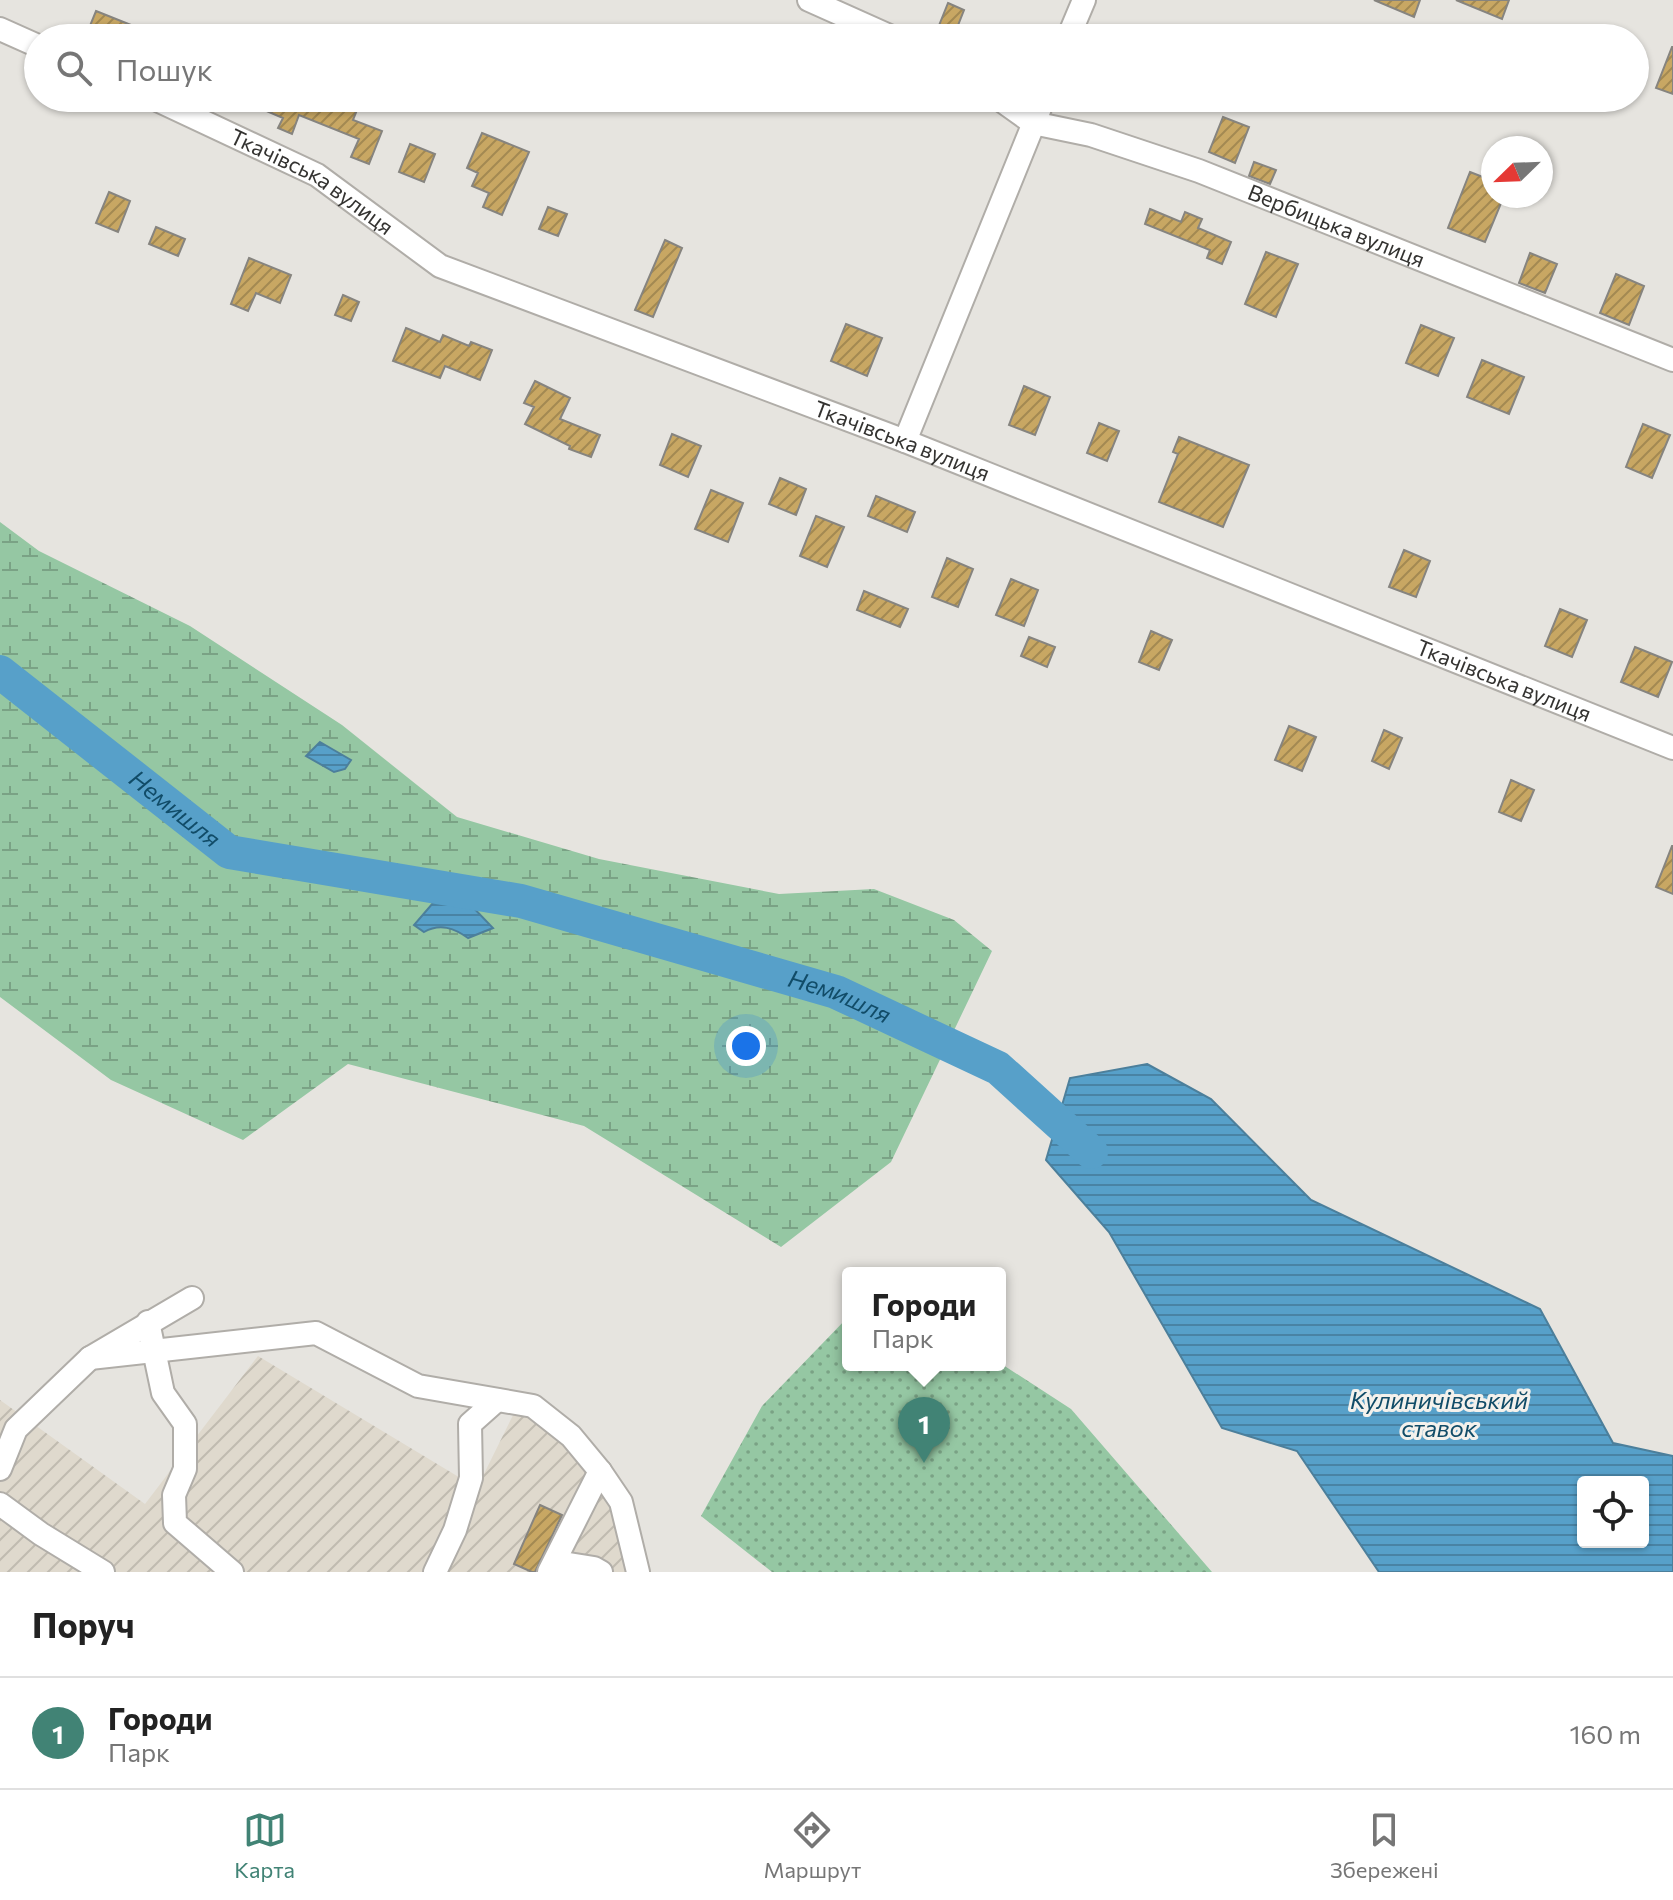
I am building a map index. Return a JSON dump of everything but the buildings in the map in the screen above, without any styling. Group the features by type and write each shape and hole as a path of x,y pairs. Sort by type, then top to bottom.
{"street":[{"path":"809,0 863,24"},
{"path":"1074,24 1084,0"},
{"path":"0,29 24,40"},
{"name":"Ткачівська вулиця","path":"183,112 317,175 440,266 905,441 1673,748"},
{"name":"Вербицька вулиця","path":"1018,112 1033,123 1091,135 1199,171 1673,360"},
{"path":"905,441 1038,112"},
{"path":"0,1469 16,1429 90,1358 192,1298"},
{"path":"148,1322 163,1393 185,1424 185,1469 174,1495 175,1523 232,1572"},
{"path":"90,1358 316,1333 418,1386 533,1406 571,1436 621,1502 638,1572"},
{"path":"435,1572 455,1530 471,1478 470,1424 497,1400"},
{"path":"549,1572 600,1471"},
{"path":"0,1504 41,1534 103,1572"},
{"path":"558,1572 569,1564 601,1572"}],"shaded area":[{"path":"258,1356 477,1488 517,1407 568,1441 617,1520 630,1572 0,1572 0,1400 145,1504"}],"green space":[{"path":"0,522 39,551 190,626 342,725 457,817 599,859 779,894 874,889 954,920 992,951 891,1162 781,1247 584,1126 348,1064 243,1140 111,1080 0,997"},
{"path":"842,1323 842,1371 1006,1371 1006,1367 1071,1409 1212,1572 772,1572 701,1516 762,1406"}],"water":[{"path":"320,742 351,760 345,769 334,772 306,756"},
{"path":"466,900 493,928 468,938 447,928 424,932 414,925 433,903"},
{"name":"Кулиничівський ставок","path":"1147,1064 1211,1099 1311,1200 1540,1309 1613,1443 1673,1456 1673,1572 1379,1572 1297,1451 1222,1428 1109,1232 1046,1160 1070,1078"}],"waterway":[{"name":"Немишля","path":"0,672 229,852 521,901 836,992 998,1068 1091,1152"}],"place":[{"name":"Городи","path":"924,1463"}]}
